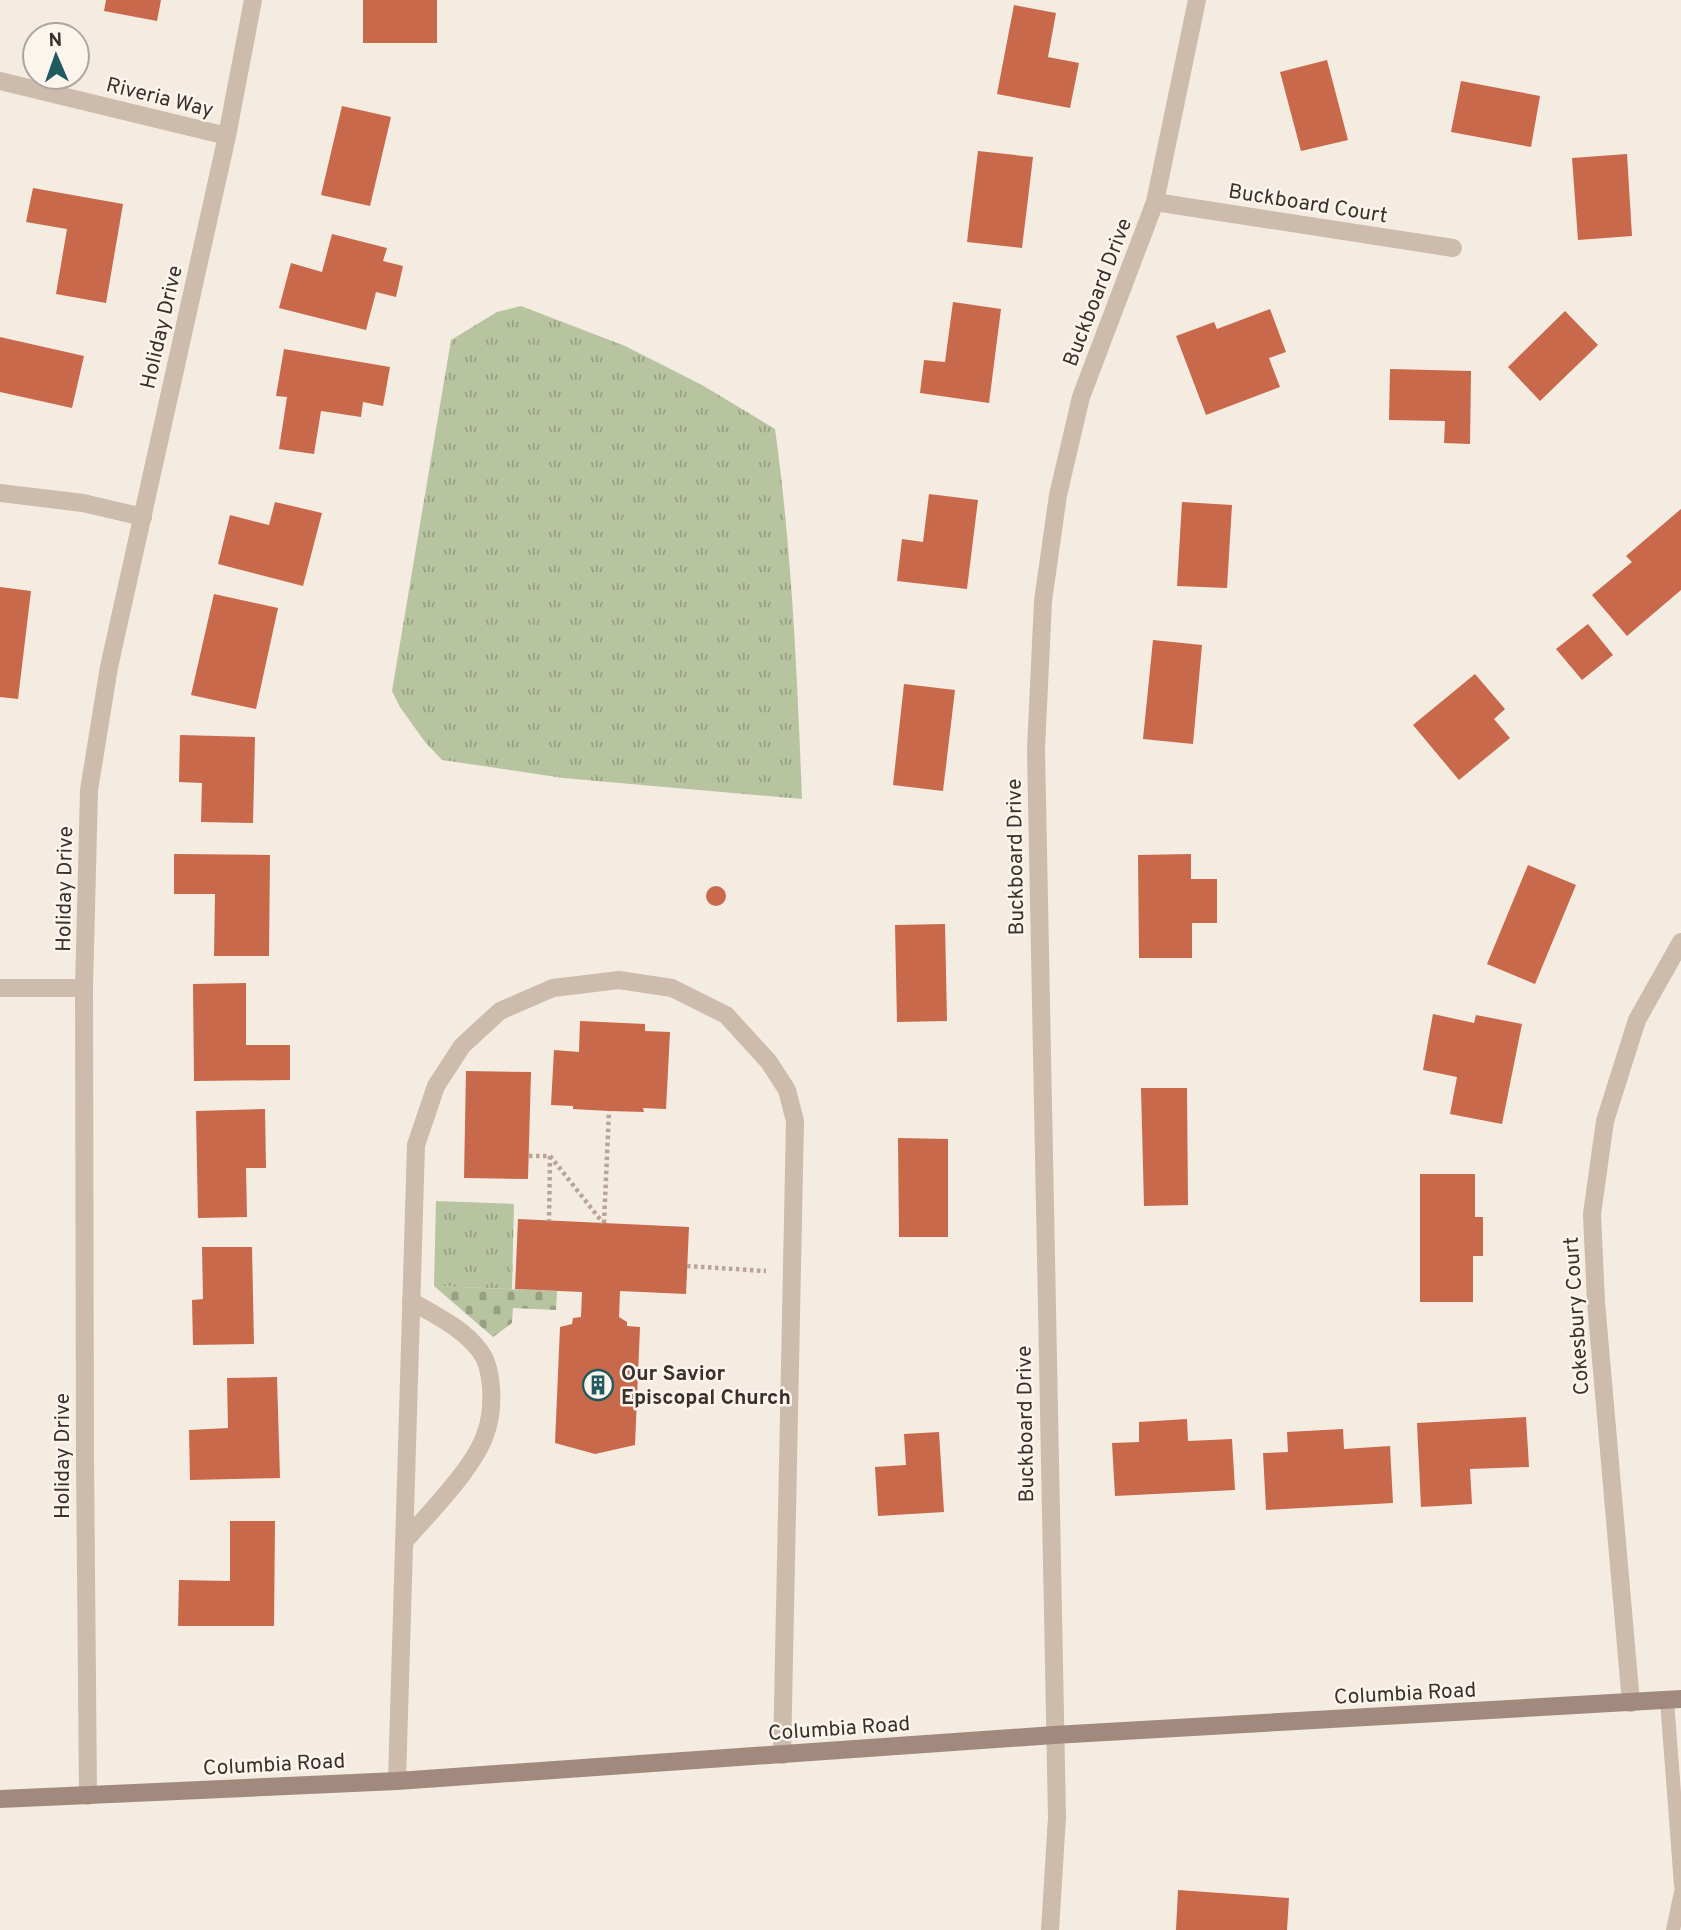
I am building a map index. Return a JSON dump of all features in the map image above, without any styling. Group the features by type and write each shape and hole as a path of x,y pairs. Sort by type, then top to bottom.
{"main road":[{"name":"Columbia Road","path":"0,1799 397,1781 1054,1735 1674,1700"}],"street":[{"name":"Holiday Drive","path":"88,1796 84,988 89,790 109,667 227,136 253,0"},
{"name":"Buckboard Drive","path":"1051,1930 1057,1817 1036,749 1043,601 1058,495 1082,397 1155,202 1197,0"},
{"name":"Riveria Way","path":"0,81 227,136"},
{"name":"Buckboard Court","path":"1155,202 1453,248"},
{"path":"0,493 83,503 143,517"},
{"name":"Cokesbury Court","path":"1631,1703 1596,1302 1592,1214 1605,1121 1637,1020 1681,943"},
{"path":"397,1781 416,1145 436,1086 462,1046 500,1012 553,988 619,980 672,988 726,1015 769,1062 787,1090 795,1121 782,1755"},
{"path":"0,988 84,988"},
{"path":"404,1542 473,1457 485,1436 491,1413 489,1373 482,1352 460,1331 411,1301"}],"lane":[{"path":"1674,1700 1681,1885"},
{"path":"1672,1930 1681,1892"}],"path":[{"path":"550,1156 604,1223 609,1111"},
{"path":"529,1156 550,1156"},
{"path":"549,1221 550,1156"},
{"path":"687,1266 793,1272"}],"green space":[{"path":"521,306 625,346 702,385 775,429 790,567 802,799 563,778 442,760 425,742 400,707 392,691 451,340 497,312"},
{"path":"436,1201 514,1204 512,1289 434,1286"},
{"path":"434,1286 557,1291 556,1310 513,1308 512,1323 493,1337"}],"building":[{"path":"106,0 161,0 157,21 104,11"},
{"path":"363,0 437,0 437,43 363,43"},
{"path":"1014,5 1056,13 1048,57 1079,63 1070,108 997,94"},
{"path":"1327,60 1348,140 1301,151 1280,72"},
{"path":"1461,81 1540,96 1531,147 1451,132"},
{"path":"342,106 391,117 370,206 321,195"},
{"path":"978,151 1033,157 1022,248 967,242"},
{"path":"1627,154 1632,236 1578,240 1572,158"},
{"path":"33,188 123,204 106,303 56,294 67,229 26,222"},
{"path":"332,234 387,248 383,261 403,266 396,297 376,292 366,330 279,308 291,263 322,272"},
{"path":"953,302 1001,309 989,403 920,393 924,360 945,362"},
{"path":"1270,309 1286,352 1269,358 1280,387 1206,415 1176,336 1214,322 1217,329"},
{"path":"1565,311 1598,345 1540,401 1508,367"},
{"path":"0,337 84,356 72,408 0,392"},
{"path":"284,349 390,367 383,406 363,402 361,417 321,411 314,454 279,449 287,397 276,396"},
{"path":"1390,369 1471,371 1470,444 1444,443 1445,421 1389,420"},
{"path":"929,494 978,500 967,589 897,581 902,539 923,542"},
{"path":"275,502 322,513 303,586 218,564 230,515 269,525"},
{"path":"1182,502 1232,505 1227,588 1177,586"},
{"path":"1681,509 1681,590 1627,636 1592,595 1632,562 1626,556"},
{"path":"0,587 31,591 18,699 0,697"},
{"path":"214,594 278,608 256,709 191,695"},
{"path":"1588,624 1613,655 1582,680 1556,649"},
{"path":"1153,640 1202,645 1193,744 1143,739"},
{"path":"1475,674 1505,709 1494,719 1510,738 1459,780 1413,725"},
{"path":"904,684 955,690 943,791 893,785"},
{"path":"180,735 255,737 253,823 201,822 202,783 179,782"},
{"path":"174,854 270,855 269,956 214,956 215,894 174,894"},
{"path":"1191,854 1191,879 1217,879 1217,923 1192,923 1192,958 1139,958 1138,855"},
{"path":"1528,865 1576,885 1535,984 1487,964"},
{"path":"716,886 723,889 726,896 723,903 716,906 709,903 706,896 709,889"},
{"path":"945,924 947,1021 897,1022 895,925"},
{"path":"246,983 246,1045 290,1045 290,1080 194,1081 193,984"},
{"path":"1433,1014 1474,1023 1476,1015 1522,1024 1502,1124 1450,1114 1457,1077 1423,1070"},
{"path":"580,1021 645,1024 645,1031 670,1032 666,1109 643,1108 644,1112 609,1111 551,1105 554,1050 579,1052"},
{"path":"466,1071 531,1072 528,1179 464,1178"},
{"path":"1141,1088 1187,1088 1188,1205 1144,1206"},
{"path":"265,1109 266,1168 246,1168 247,1217 198,1218 196,1111"},
{"path":"898,1138 948,1139 948,1237 899,1237"},
{"path":"1420,1174 1475,1174 1475,1217 1483,1217 1483,1256 1473,1256 1473,1302 1420,1302"},
{"name":"Our Savior Episcopal Church","path":"518,1219 689,1227 686,1294 620,1291 619,1317 627,1322 627,1326 640,1327 635,1445 595,1454 555,1443 560,1327 572,1324 573,1318 581,1317 582,1292 515,1289"},
{"path":"202,1247 252,1247 254,1344 193,1345 192,1300 203,1299"},
{"path":"277,1377 280,1478 190,1480 189,1430 228,1428 227,1378"},
{"path":"1526,1417 1529,1467 1470,1469 1472,1504 1421,1507 1417,1423"},
{"path":"1187,1419 1188,1441 1232,1439 1235,1490 1115,1496 1112,1443 1139,1442 1139,1422"},
{"path":"1343,1429 1344,1449 1390,1446 1393,1503 1266,1510 1263,1453 1288,1452 1287,1432"},
{"path":"939,1432 944,1512 878,1516 875,1467 906,1465 904,1434"},
{"path":"230,1521 275,1521 274,1626 178,1626 179,1580 230,1581"},
{"path":"1178,1890 1289,1898 1287,1930 1176,1930"}],"place":[{"name":"Our Savior Episcopal Church","path":"598,1385"}]}
